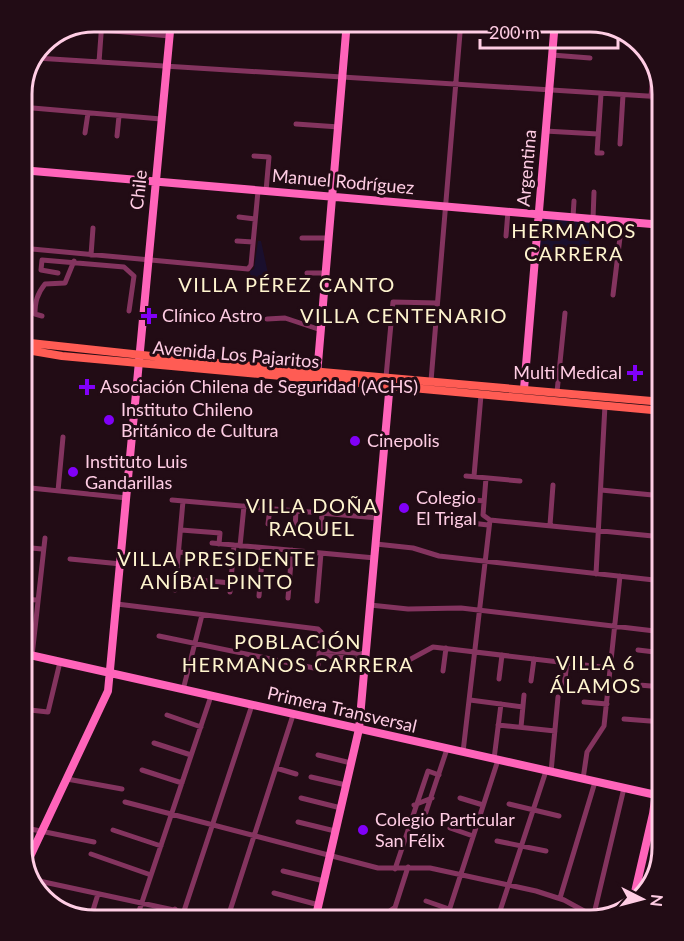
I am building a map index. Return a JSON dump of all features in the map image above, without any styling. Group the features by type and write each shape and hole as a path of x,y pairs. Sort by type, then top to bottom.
{"main road":[{"name":"Avenida Los Pajaritos","path":"32,343 139,353 317,375"},
{"name":"Avenida Los Pajaritos","path":"32,351 139,363 431,381 652,401"},
{"name":"Avenida Los Pajaritos","path":"389,380 481,395 652,410"},
{"path":"524,389 529,398"}],"street":[{"path":"99,62 102,32"},
{"path":"125,32 170,36"},
{"name":"Chile","path":"32,852 105,701 110,674 170,32"},
{"path":"317,375 346,32"},
{"path":"431,381 460,32"},
{"name":"Argentina","path":"524,389 554,32"},
{"path":"552,55 590,58"},
{"path":"43,58 651,97 652,85"},
{"path":"601,94 597,153 602,153"},
{"path":"620,144 623,95"},
{"path":"32,108 161,119"},
{"path":"86,133 88,113"},
{"path":"117,136 119,116"},
{"path":"296,124 339,127"},
{"path":"545,131 598,134"},
{"path":"32,249 246,269 251,265 255,219 268,157 254,156"},
{"name":"Manuel Rodríguez","path":"32,171 593,217 652,224"},
{"path":"593,217 594,192"},
{"path":"573,217 574,201"},
{"path":"506,236 508,211"},
{"path":"239,217 255,219"},
{"path":"613,295 622,221"},
{"path":"91,255 93,228"},
{"path":"302,238 329,238"},
{"path":"237,241 253,242"},
{"path":"42,316 35,314 35,302 45,284 65,283 75,253"},
{"path":"58,273 41,270 42,260 124,267 132,272 129,311"},
{"path":"307,273 326,273"},
{"path":"318,909 359,729 375,558 393,302 437,303"},
{"path":"556,392 565,313"},
{"path":"267,319 285,318 321,330"},
{"path":"474,476 481,395"},
{"path":"596,574 600,530 604,405"},
{"path":"58,491 63,438"},
{"path":"477,441 486,442"},
{"path":"466,476 520,481"},
{"path":"463,753 477,652 489,522 483,515 486,478"},
{"path":"550,525 554,485"},
{"path":"32,488 127,498"},
{"path":"601,490 652,495"},
{"path":"465,499 484,501"},
{"path":"172,500 378,518"},
{"path":"175,590 183,501"},
{"path":"230,592 233,558 243,506"},
{"path":"268,524 270,508"},
{"path":"295,528 296,511"},
{"path":"321,530 322,513"},
{"path":"463,522 550,525 652,536"},
{"path":"181,530 220,533 219,544"},
{"path":"32,656 45,538"},
{"path":"212,543 375,558"},
{"path":"376,544 413,548 435,556 652,580"},
{"path":"32,548 42,549"},
{"path":"259,596 263,548"},
{"path":"288,598 292,550"},
{"path":"179,552 233,558"},
{"path":"317,601 321,553"},
{"path":"70,559 121,564"},
{"path":"597,564 610,575"},
{"path":"583,779 587,752 604,726 620,576"},
{"path":"176,578 231,583"},
{"path":"32,600 37,600"},
{"path":"117,604 319,629 319,652 316,667 159,636"},
{"path":"370,605 403,609 448,607 652,631"},
{"path":"183,690 201,615"},
{"path":"319,652 398,666 427,648 446,648 610,668"},
{"path":"443,671 446,648"},
{"path":"638,650 652,652"},
{"path":"500,679 502,655"},
{"name":"Primera Transversal","path":"32,656 624,788 652,799"},
{"path":"531,681 534,659"},
{"path":"32,711 47,713 60,662"},
{"path":"564,687 567,662"},
{"path":"627,684 652,686"},
{"path":"521,727 524,695"},
{"path":"140,909 211,696"},
{"path":"500,910 548,772 558,697"},
{"path":"470,700 523,706"},
{"path":"584,702 607,704"},
{"path":"426,901 449,909 496,760 501,704"},
{"path":"185,909 252,705"},
{"path":"231,909 294,715"},
{"path":"167,716 201,727"},
{"path":"624,719 652,721"},
{"path":"498,725 555,731"},
{"path":"154,743 191,755"},
{"path":"421,827 447,749"},
{"path":"318,755 351,763"},
{"path":"276,768 296,774"},
{"path":"142,770 182,783"},
{"path":"395,869 414,805 428,771 439,775"},
{"path":"311,777 346,785"},
{"path":"68,779 122,789"},
{"path":"560,898 595,782"},
{"path":"596,909 624,788"},
{"path":"301,798 341,808"},
{"path":"414,805 432,798"},
{"path":"460,798 483,805"},
{"path":"125,802 378,868 425,867 509,885 560,898 580,910"},
{"path":"509,804 559,816"},
{"path":"298,822 335,831"},
{"path":"641,869 652,822"},
{"path":"450,828 473,836"},
{"path":"32,829 94,842"},
{"path":"113,830 161,846"},
{"path":"496,841 546,851"},
{"path":"91,854 151,875"},
{"path":"391,910 395,907 408,867"},
{"path":"282,871 324,881"},
{"path":"43,882 142,903 159,909"},
{"path":"273,893 319,904"},
{"path":"93,909 98,894"}],"shaded area":[{"path":"542,218 591,222 588,255 540,251"},
{"path":"258,241 261,241 269,278 251,281 250,271 254,269"}],"place":[{"name":"Clínico Astro","path":"149,316"},
{"name":"Multi Medical","path":"635,373"},
{"name":"Asociación Chilena de Seguridad (ACHS)","path":"87,387"},
{"name":"Instituto Chileno Británico de Cultura","path":"109,420"},
{"name":"Cinepolis","path":"355,441"},
{"name":"Instituto Luis Gandarillas","path":"73,472"},
{"name":"Colegio El Trigal","path":"404,508"},
{"name":"Colegio Particular San Félix","path":"363,830"}],"district":[{"name":"HERMANOS CARRERA","path":"574,242"},
{"name":"VILLA PÉREZ CANTO","path":"287,285"},
{"name":"VILLA CENTENARIO","path":"404,316"},
{"name":"VILLA DOÑA RAQUEL","path":"312,518"},
{"name":"VILLA PRESIDENTE ANÍBAL PINTO","path":"217,570"},
{"name":"POBLACIÓN HERMANOS CARRERA","path":"298,654"},
{"name":"VILLA 6 ÁLAMOS","path":"596,674"}]}
